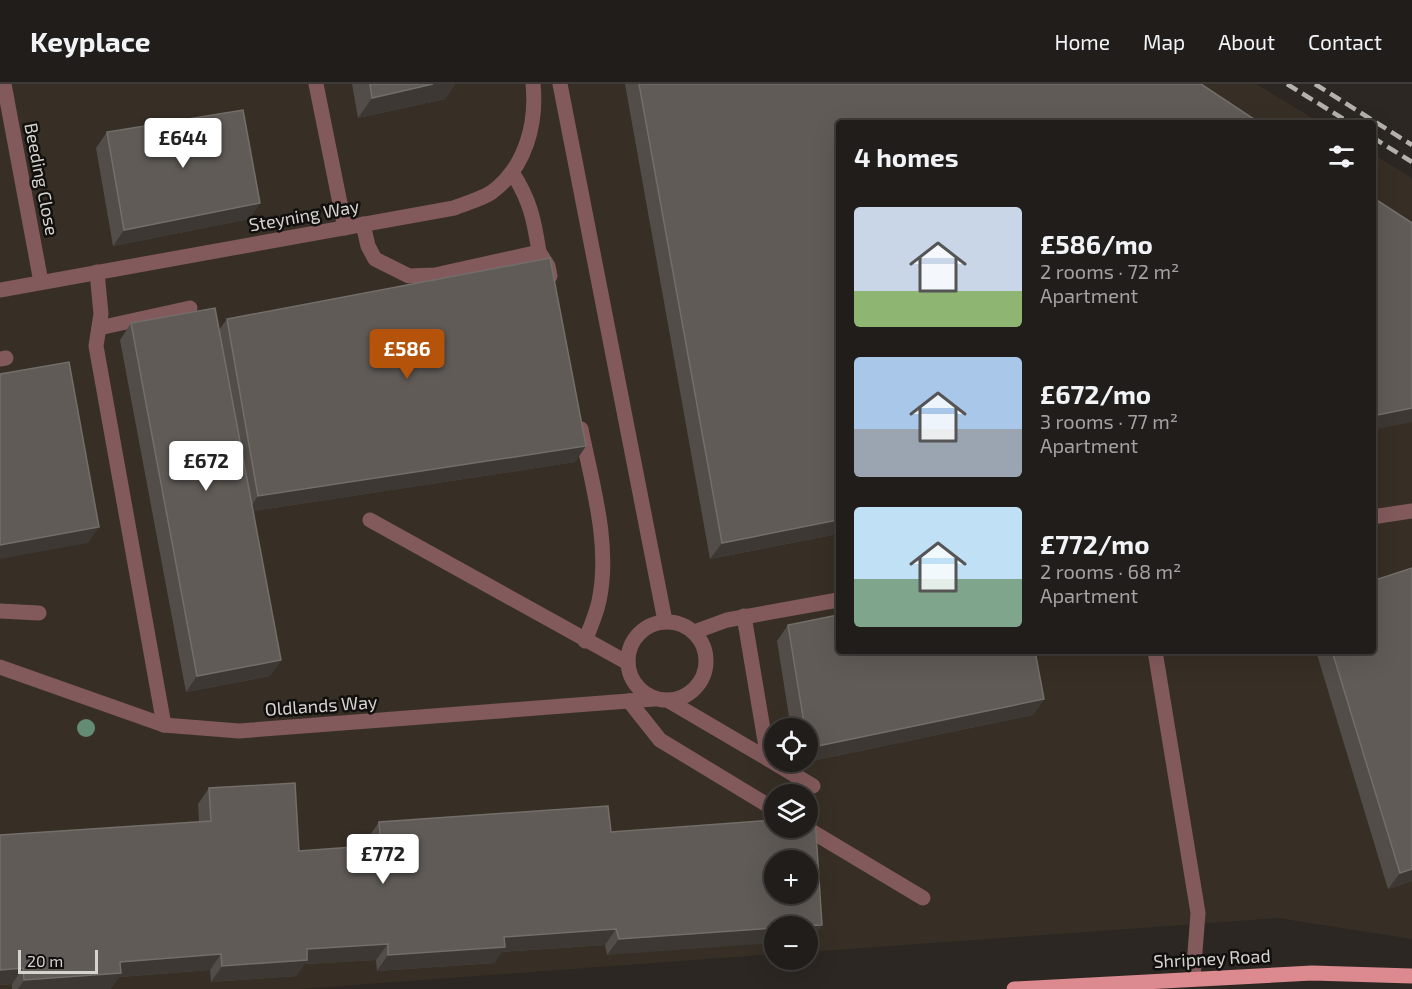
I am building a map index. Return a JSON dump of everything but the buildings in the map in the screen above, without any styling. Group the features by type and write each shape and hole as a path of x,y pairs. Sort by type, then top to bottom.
{"main road":[{"name":"Shripney Road","path":"1014,989 1312,973 1412,976"}],"lane":[{"name":"Beeding Close","path":"4,84 41,282"},
{"path":"316,84 345,228"},
{"name":"Steyning Way","path":"0,290 454,208 492,192 512,172 529,139 536,111 533,84"},
{"path":"560,84 665,621"},
{"path":"512,172 526,194 532,211 538,252 548,266 552,288"},
{"path":"363,224 368,246 375,259 409,276 435,275 538,252"},
{"path":"97,272 101,314 96,346 164,725"},
{"path":"99,328 190,308"},
{"path":"577,412 596,501 603,561 598,602 585,641"},
{"path":"1376,516 1412,511"},
{"path":"370,520 628,663"},
{"path":"764,757 636,685 628,663 634,639 653,624 665,621 676,622 694,632 744,616 836,600"},
{"path":"0,611 39,613"},
{"path":"744,616 764,735"},
{"name":"Oldlands Way","path":"0,667 164,725 239,731 682,698 702,681 706,668 702,642 694,632"},
{"path":"1155,654 1198,913 1193,978"},
{"path":"629,701 660,740 764,802"},
{"path":"790,772 810,784"},
{"path":"818,835 923,898"}],"shaded area":[{"path":"0,84 1256,84 1316,120 836,120 836,654 1376,654 1376,156 1412,178 1412,939 1278,918 818,951 818,916 764,916 764,955 300,989 0,989"}],"railway":[{"path":"1287,84 1345,120"},
{"path":"1315,84 1372,120"},
{"path":"1376,122 1412,145"},
{"path":"1376,140 1412,162"}]}
